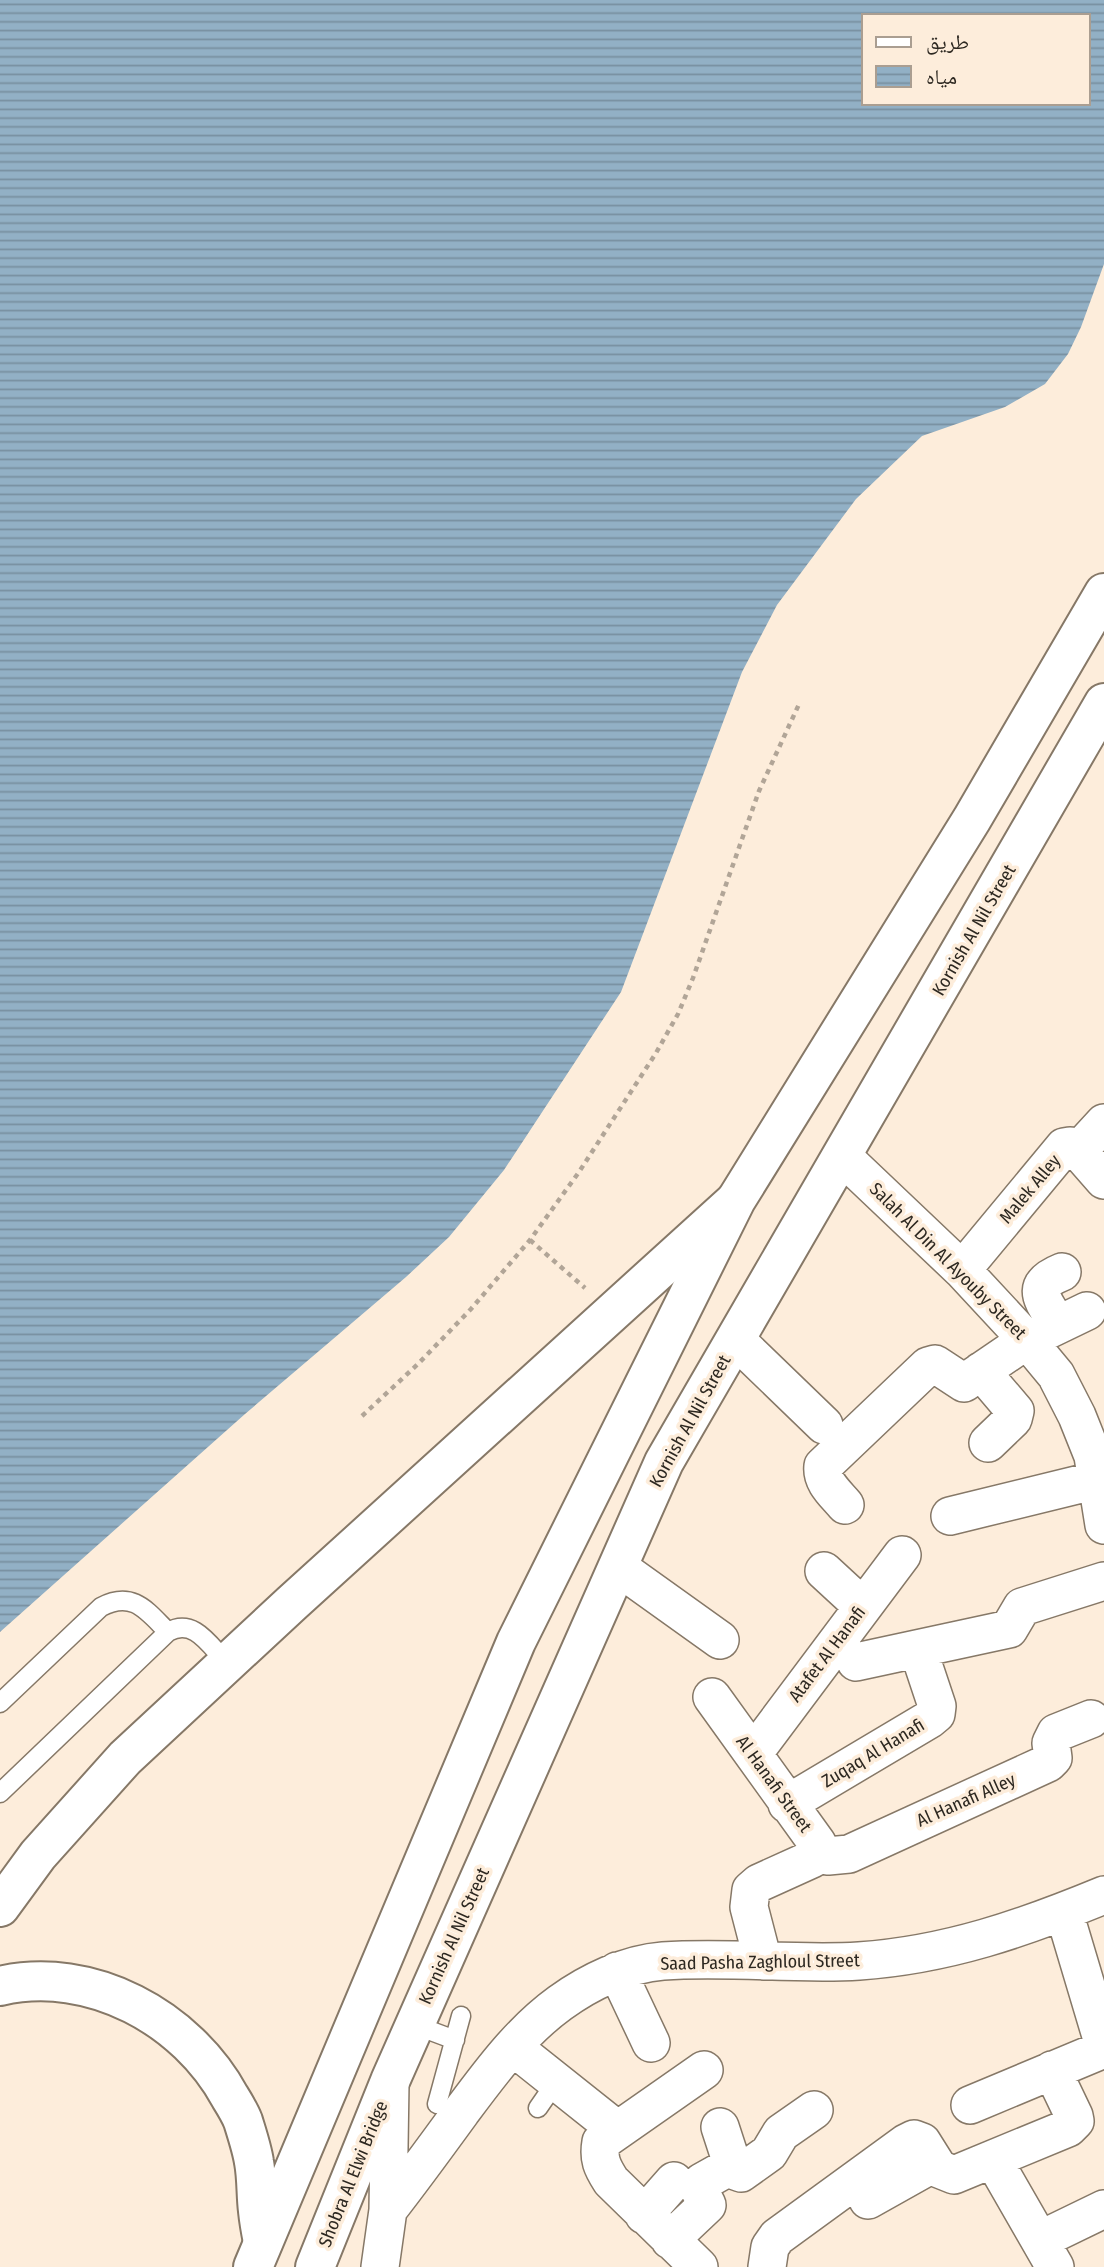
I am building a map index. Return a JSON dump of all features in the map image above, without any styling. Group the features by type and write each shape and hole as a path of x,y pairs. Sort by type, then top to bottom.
{"main road":[{"path":"258,2255 516,1642 736,1200 972,819 1104,593"},
{"name":"Kornish Al Nil Street","path":"390,2081 664,1462 1104,703"},
{"path":"0,1906 37,1855 125,1758 736,1200"},
{"path":"0,1986 11,1983 59,1983 106,1992 149,2011 187,2040 219,2076 242,2118 255,2163 258,2255"},
{"name":"Shobra Al Elwi Bridge","path":"315,2267 390,2081"}],"street":[{"name":"Malek Alley","path":"962,1270 1064,1147 1081,1148 1104,1123"},
{"path":"1076,1148 1104,1180"},
{"name":"Salah Al Din Al Ayouby Street","path":"843,1157 962,1270 1057,1325 1056,1376 1077,1416 1094,1422 1093,1456 1104,1525"},
{"path":"845,1505 822,1474 828,1459 928,1366 935,1364 964,1383 1057,1325 1041,1296 1041,1289 1049,1277 1062,1272"},
{"path":"736,1340 824,1425"},
{"path":"981,1371 1015,1411 1013,1419 988,1443"},
{"path":"950,1516 1097,1480"},
{"name":"Atafet Al Hanafi","path":"753,1754 902,1555"},
{"path":"618,1567 720,1640"},
{"path":"824,1571 863,1607"},
{"path":"856,1662 1009,1629 1022,1607 1104,1581"},
{"name":"Zuqaq Al Hanafi","path":"788,1804 936,1714 937,1706 918,1649"},
{"name":"Al Hanafi Street","path":"712,1697 817,1843 816,1854 812,1859 759,1883 751,1890 749,1907 762,1961"},
{"name":"Al Hanafi Alley","path":"816,1854 849,1854 1048,1763 1053,1758 1051,1743 1056,1733 1091,1719"},
{"name":"Saad Pasha Zaghloul Street","path":"388,2210 491,2072 538,2020 562,2001 617,1971 661,1961 858,1961 912,1954 988,1939 1104,1895"},
{"path":"970,2105 1104,2047 1064,1912"},
{"path":"617,1971 651,2043"},
{"path":"513,2047 547,2095 616,2129"},
{"path":"699,2267 611,2181 599,2155 601,2142 616,2129 704,2070"},
{"path":"767,2267 770,2247 777,2237 914,2139 922,2142 934,2163 945,2173 954,2175 1072,2125 1074,2116 1052,2070"},
{"name":"Kornish Al Nil Street","path":"380,2267 388,2210 390,2081"},
{"path":"670,2239 707,2204 699,2185 727,2168 741,2173 754,2165 769,2153 780,2133 814,2110"},
{"path":"720,2127 734,2169"},
{"path":"993,2159 1048,2253 1104,2209"},
{"path":"868,2200 934,2163"},
{"path":"644,2215 674,2181"}],"lane":[{"path":"0,1703 101,1607 110,1602 130,1601 140,1605 168,1632"},
{"path":"0,1793 168,1632 176,1628 191,1628 227,1663"},
{"path":"437,2104 461,2016"},
{"path":"415,2025 455,2040"}],"path":[{"path":"362,1416 418,1364 471,1309 530,1240 619,1112 678,1014 708,941 759,791 800,702"},
{"path":"530,1240 613,1311"}],"water":[{"path":"0,0 1104,0 1104,264 1068,354 1045,384 1005,407 922,436 856,499 777,605 742,672 621,992 504,1170 449,1237 0,1632"}]}
